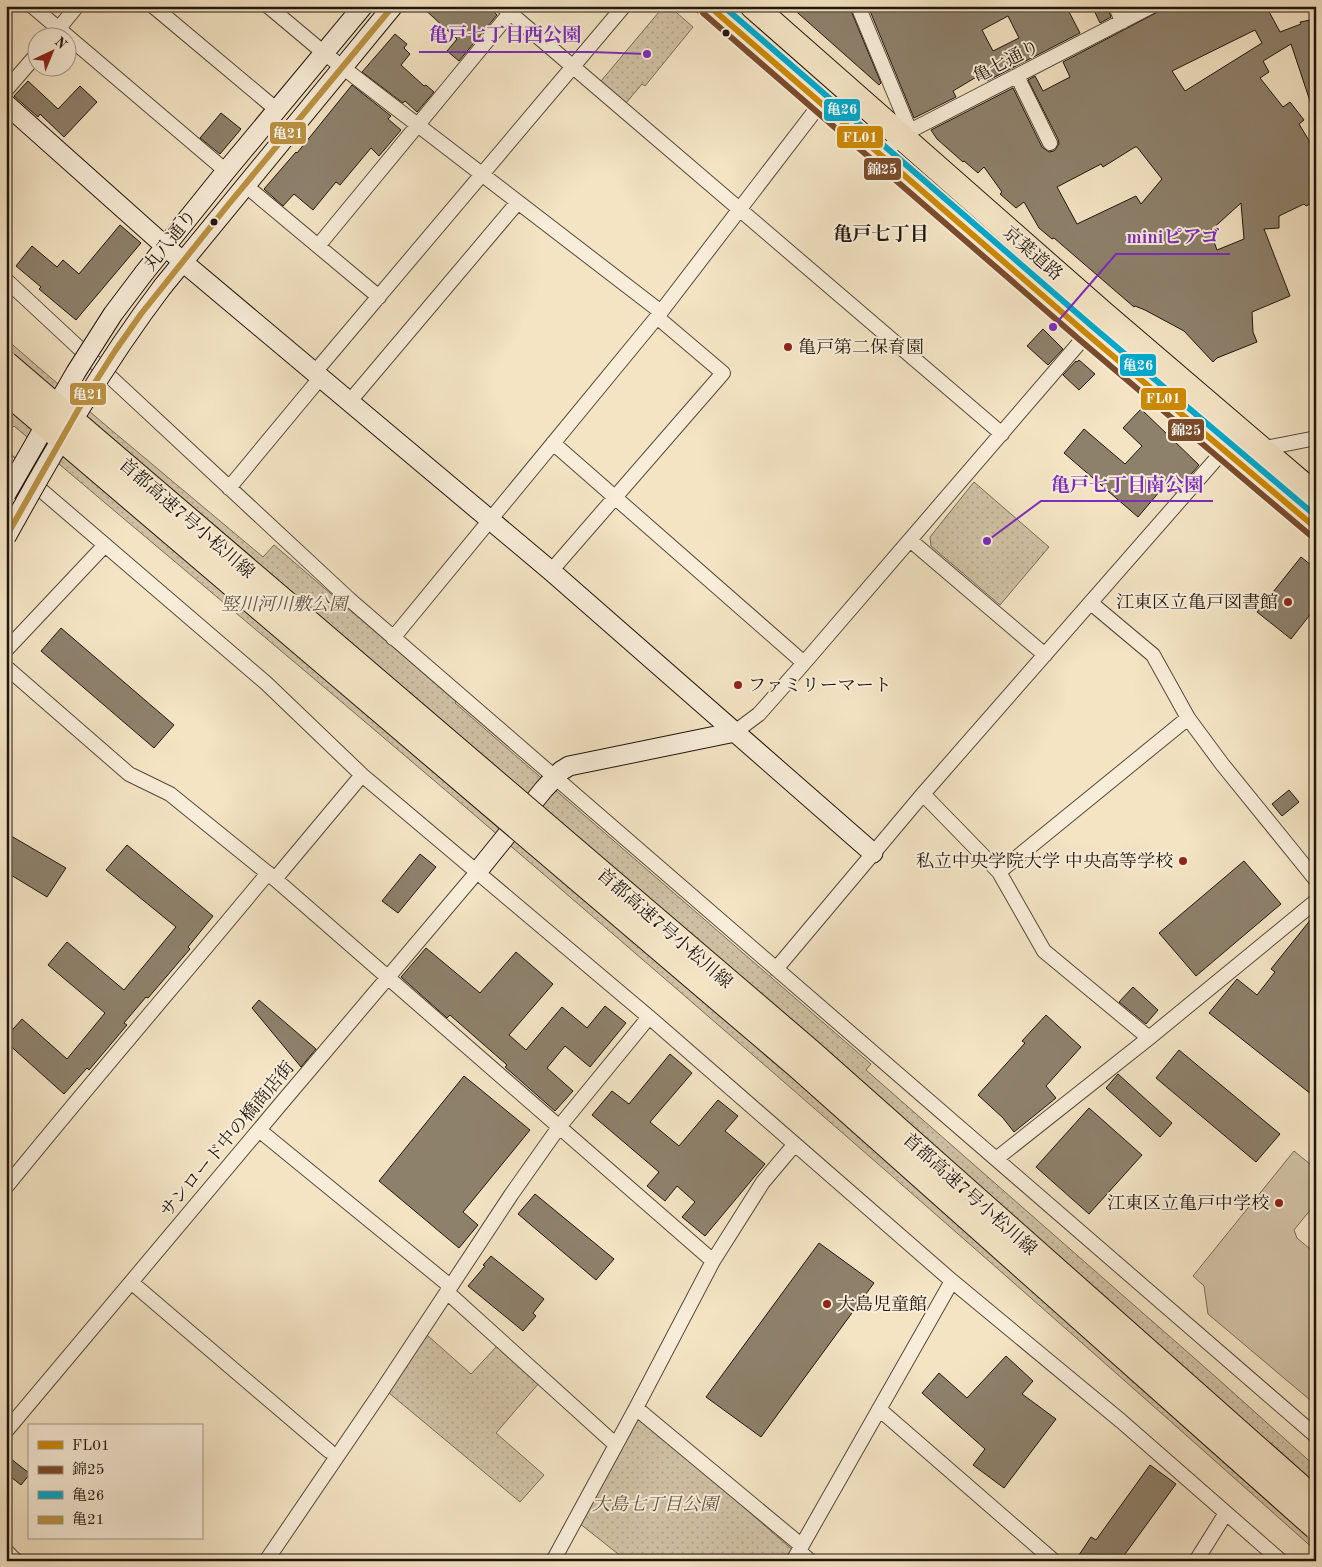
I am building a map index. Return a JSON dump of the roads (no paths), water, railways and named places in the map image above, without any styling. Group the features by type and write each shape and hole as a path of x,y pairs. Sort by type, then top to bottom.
{"highway":[{"name":"京葉道路","path":"709,6 1087,334 1316,528"},
{"name":"京葉道路","path":"753,6 905,134 1103,314 1316,496"},
{"name":"首都高速7号小松川線","path":"6,364 809,1051 1316,1501"},
{"name":"首都高速7号小松川線","path":"6,391 797,1065 1316,1527"}],"street":[{"path":"32,6 50,28"},
{"path":"58,28 77,6"},
{"path":"154,6 277,110"},
{"path":"268,6 343,68 518,202 659,314 723,373 551,571"},
{"name":"丸八通り","path":"6,494 76,372 113,314 226,171 363,6"},
{"name":"丸八通り","path":"6,538 53,453 132,326 245,185 393,6"},
{"path":"229,488 379,296 624,6"},
{"path":"858,6 905,134"},
{"path":"1116,6 1122,22"},
{"name":"亀七通り","path":"883,157 905,134 1152,6"},
{"path":"318,246 418,125 506,10 1002,434"},
{"path":"78,52 226,171"},
{"path":"6,90 28,65"},
{"path":"1017,76 1050,143"},
{"path":"393,638 659,314 821,103"},
{"path":"6,104 165,247 551,571 873,854"},
{"path":"245,185 379,296"},
{"path":"350,402 518,202"},
{"path":"6,280 393,638 1316,1436"},
{"path":"477,872 554,777 569,766 735,732 759,714 1087,334"},
{"path":"1260,450 1316,438"},
{"path":"553,443 804,663"},
{"path":"776,969 924,794 1224,450"},
{"path":"6,460 266,684 362,775 649,1017 952,1281 1121,1421 1281,1561"},
{"path":"910,540 1045,655"},
{"path":"6,650 105,545"},
{"path":"1091,603 1153,655 1188,718 1222,764 1316,880"},
{"path":"6,667 129,774 170,794 271,876 713,1261"},
{"path":"1000,872 1188,718"},
{"path":"6,1188 82,1094 168,994 362,775"},
{"path":"924,794 1000,872 1044,951 1149,1038"},
{"name":"サンロード中の橋商店街","path":"6,1431 477,872"},
{"path":"996,1159 1149,1038 1316,900"},
{"path":"266,1561 333,1453 381,1392 511,1195 559,1127 649,1017"},
{"path":"260,1130 448,1289 616,1445"},
{"path":"553,1561 713,1261 763,1182 795,1144"},
{"path":"798,1552 952,1281"},
{"path":"131,1282 333,1453"},
{"path":"636,1408 810,1561"},
{"path":"879,1409 1054,1561"},
{"path":"1196,1561 1226,1513"},
{"path":"6,1551 16,1561"}],"place":[{"name":"亀戸七丁目西公園","path":"647,54"},
{"name":"miniピアゴ","path":"1053,327"},
{"name":"亀戸第二保育園","path":"788,347"},
{"name":"亀戸七丁目南公園","path":"987,541"},
{"name":"江東区立亀戸図書館","path":"1288,602"},
{"name":"ファミリーマート","path":"738,685"},
{"name":"私立中央学院大学 中央高等学校","path":"1183,861"},
{"name":"江東区立亀戸中学校","path":"1279,1203"},
{"name":"大島児童館","path":"827,1304"}],"district":[{"name":"亀戸七丁目","path":"881,233"}],"park label":[{"name":"竪川河川敷公園","path":"284,604"},
{"name":"大島七丁目公園","path":"655,1504"}]}
